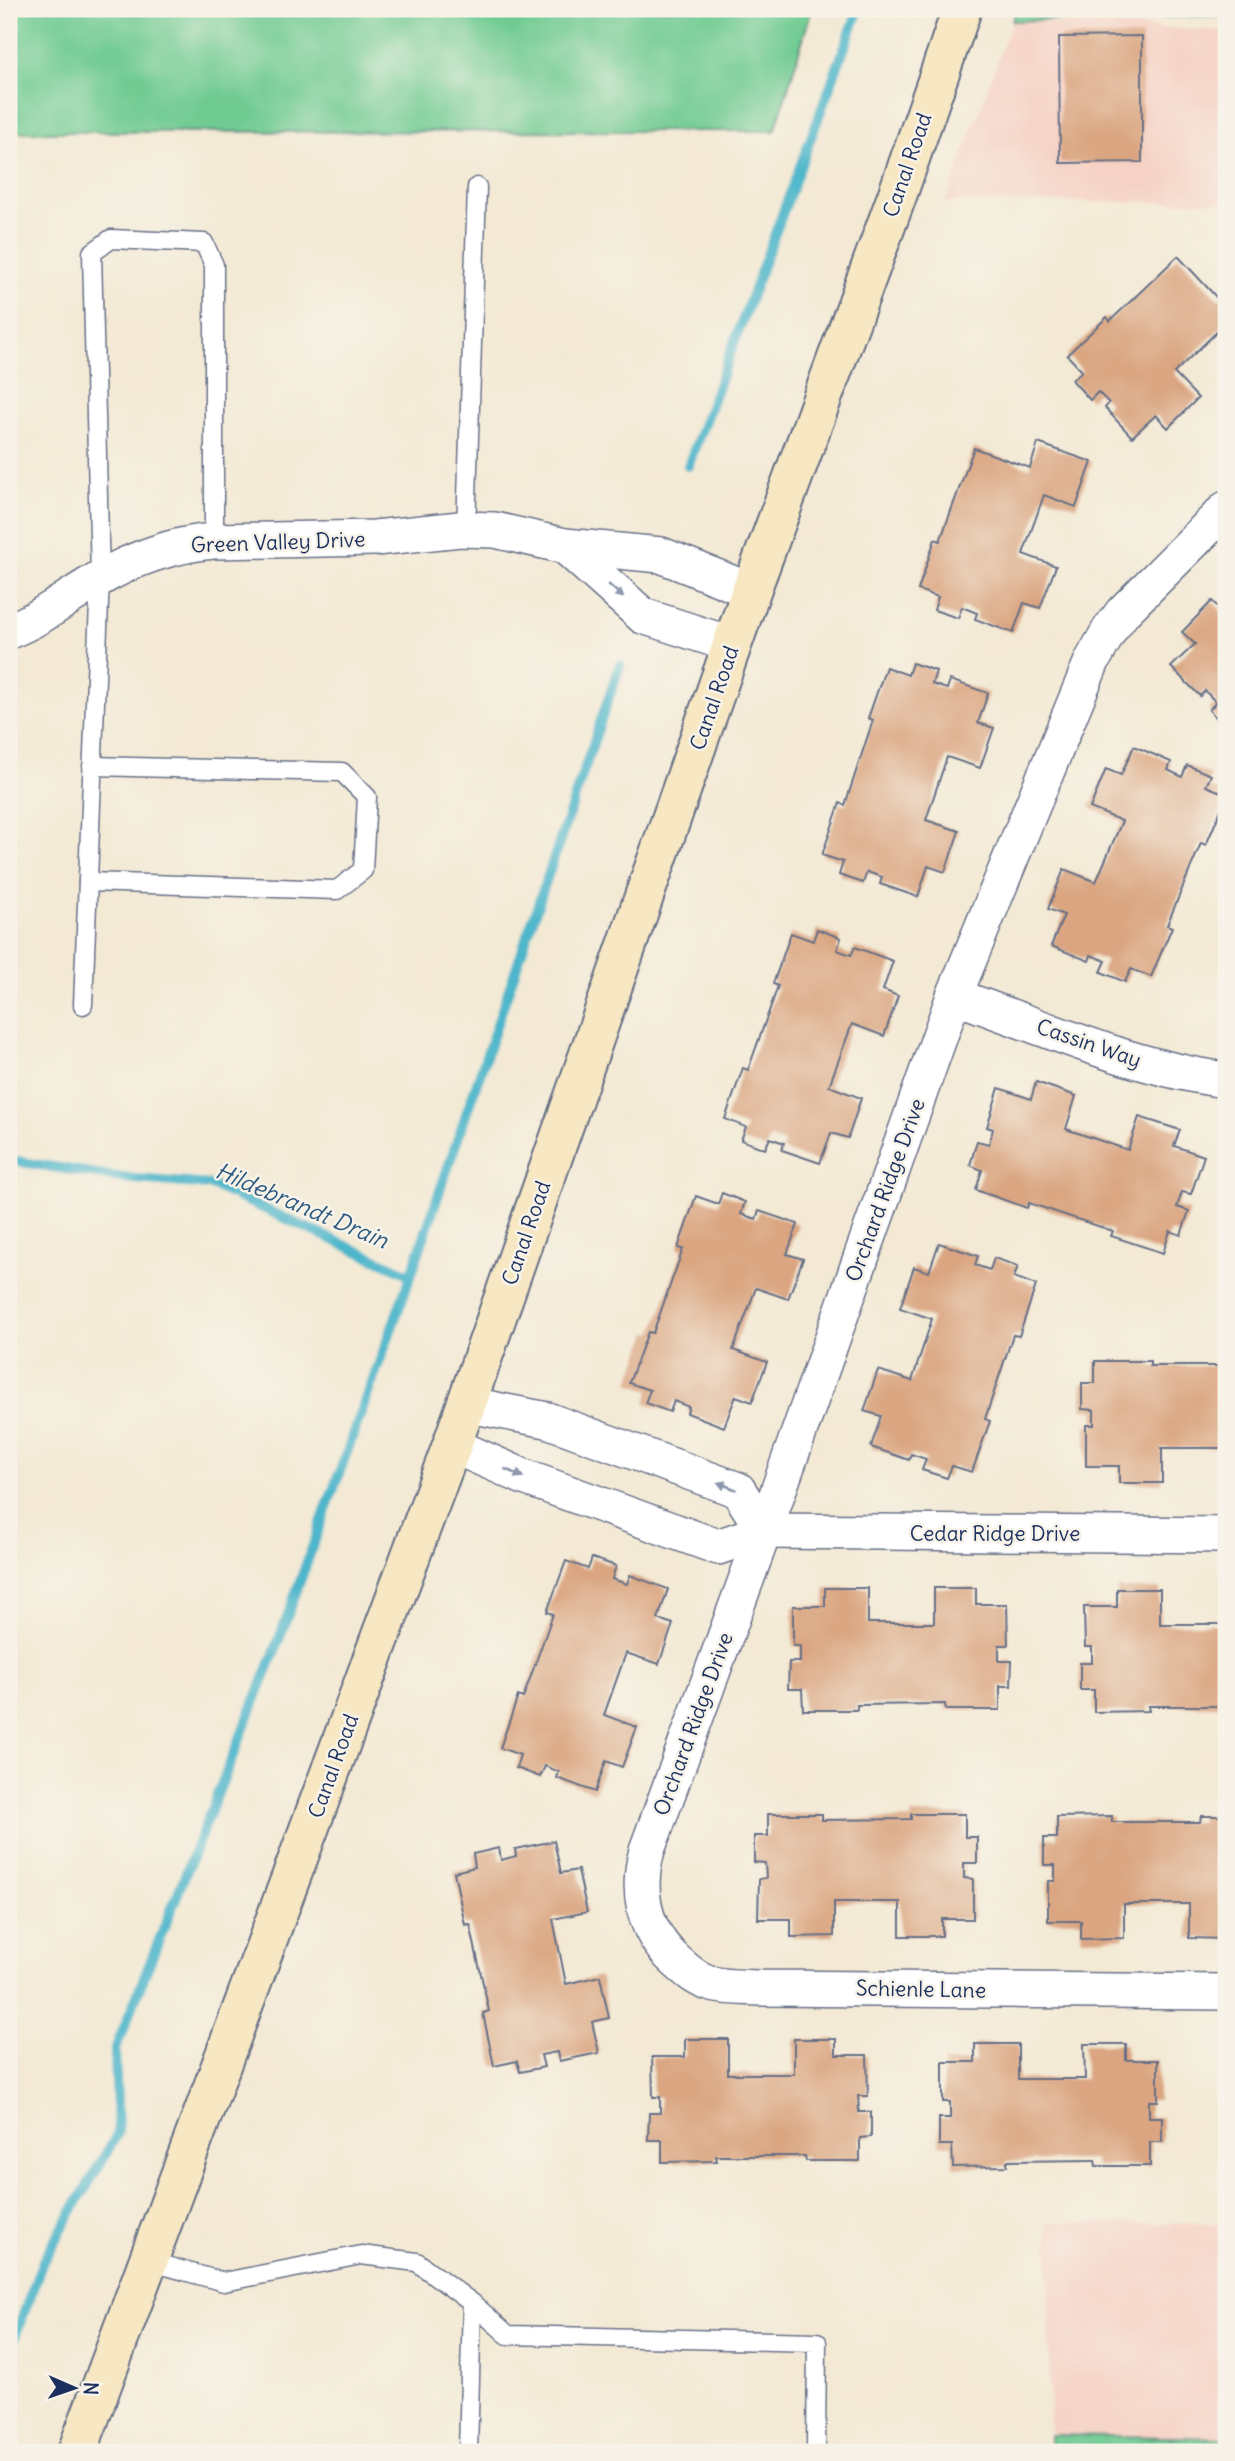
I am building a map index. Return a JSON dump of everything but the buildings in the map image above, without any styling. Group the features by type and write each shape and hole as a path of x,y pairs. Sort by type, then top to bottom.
{"street":[{"name":"Canal Road","path":"77,2452 452,1445 751,591 897,196 962,9"},
{"name":"Orchard Ridge Drive","path":"647,1919 641,1887 647,1850 764,1531 954,996 1092,661 1123,612 1226,509"},
{"name":"Green Valley Drive","path":"9,631 28,624 100,578 152,555 194,543 214,541 375,538 495,530 565,546 661,555 751,591"},
{"name":"Green Valley Drive","path":"565,546 643,616 733,645"},
{"name":"Cassin Way","path":"954,996 1144,1063 1226,1080"},
{"path":"465,1404 547,1420 738,1490 764,1531"},
{"name":"Cedar Ridge Drive","path":"452,1445 524,1477 718,1547 764,1531 1226,1535"},
{"name":"Schienle Lane","path":"647,1919 664,1950 695,1977 712,1984 731,1987 1226,1992"}],"lane":[{"path":"466,530 477,187"},
{"path":"83,1005 100,578 92,253 111,239 204,243 214,265 214,541"},
{"path":"88,882 337,890 363,870 367,797 342,772 92,766"},
{"path":"148,2261 224,2282 361,2255 417,2262 472,2303 508,2335 817,2342 816,2452"},
{"path":"468,2452 472,2303"}],"shaded area":[{"path":"1012,21 1226,31 1226,202 946,202"},
{"path":"1048,2222 1226,2224 1226,2438 1050,2435"}],"green space":[{"path":"9,9 812,9 775,131 9,132"},
{"path":"1016,9 1226,9 1226,15 1012,21"},
{"path":"1050,2435 1226,2438 1226,2452 1050,2452"}],"waterway":[{"path":"688,466 859,9"},
{"path":"9,2353 43,2261 118,2133 115,2050 274,1653 411,1275 620,665"},
{"name":"Hildebrandt Drain","path":"9,1160 122,1178 211,1185 411,1275"}]}
